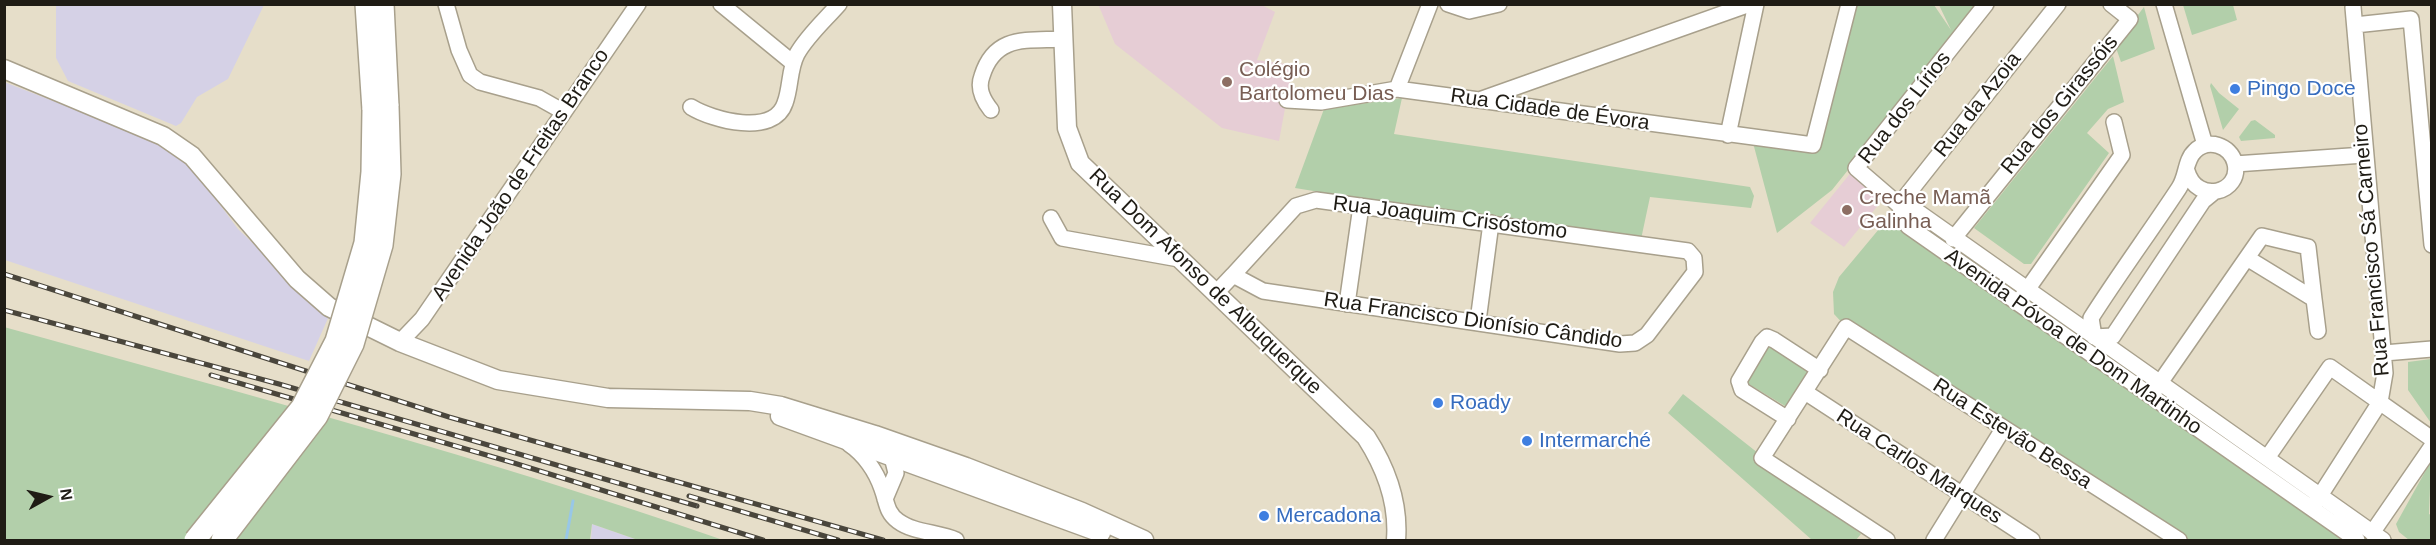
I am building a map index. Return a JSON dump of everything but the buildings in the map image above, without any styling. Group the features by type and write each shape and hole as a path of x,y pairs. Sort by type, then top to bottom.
{"highway":[{"path":"195,540 302,407 336,341 365,243 371,184 373,110 366,4"},
{"path":"222,540 317,416 357,333 382,245 390,174 383,4"}],"main road":[{"name":"Rua Dom Afonso de Albuquerque","path":"1062,4 1067,128 1071,145 1080,163 1155,242 1179,259 1366,437 1383,462 1390,484 1396,540"},
{"path":"4,69 163,136 182,149 192,156 291,272 329,307 400,342 498,380 608,398 714,401 781,406 920,451 1082,512 1144,540"},
{"path":"714,401 778,416 1120,540"}],"street":[{"path":"446,4 459,50 470,75 480,82 539,98 564,112"},
{"name":"Avenida João de Freitas Branco","path":"400,342 422,319 638,4"},
{"path":"721,4 793,63"},
{"path":"691,108 707,117 730,122 750,123 773,118 785,105 793,63 799,51 839,4"},
{"path":"1397,89 1430,4"},
{"path":"1448,4 1469,11 1499,4"},
{"path":"1479,100 1750,4"},
{"path":"1728,135 1756,4"},
{"name":"Rua Cidade de Évora","path":"1287,100 1321,102 1397,89 1813,145 1849,4"},
{"name":"Rua dos Lírios","path":"1899,205 1856,168 1986,4"},
{"name":"Rua da Azoia","path":"1899,205 2058,4"},
{"name":"Rua dos Girassóis","path":"1953,239 2130,19 2111,4"},
{"path":"2164,4 2205,145"},
{"name":"Rua Francisco Sá Carneiro","path":"2315,502 2380,402 2385,373 2364,155 2355,25 2350,5"},
{"path":"2355,25 2411,19 2432,245"},
{"path":"991,110 982,99 980,80 986,61 998,48 1015,41 1063,39"},
{"path":"2022,296 2122,155 2114,122"},
{"path":"2085,350 2094,337 2091,318 2181,186 2190,158 2205,145 2221,146 2228,150 2235,164 2233,180 2228,186 2214,192 2203,201 2113,336 2094,337"},
{"path":"2235,164 2364,155"},
{"path":"2187,171 2189,178 2199,189 2214,192"},
{"name":"Rua Joaquim Crisóstomo","path":"1233,274 1296,206 1316,200 1688,251 1694,258"},
{"name":"Avenida Póvoa de Dom Martinho","path":"1899,205 1918,212 2085,350 2150,396 2315,502 2377,537"},
{"name":"Avenida Póvoa de Dom Martinho","path":"1899,205 1908,226 2094,337 2267,458 2357,540"},
{"path":"1347,304 1361,206"},
{"path":"1051,218 1062,238 1135,251 1155,242"},
{"path":"1478,321 1491,223"},
{"path":"2150,396 2262,236 2308,247 2318,331"},
{"path":"1135,251 1141,239 1155,242"},
{"name":"Rua Francisco Dionísio Cândido","path":"1233,274 1263,291 1478,321 1605,342 1635,343 1647,335 1695,272 1694,258"},
{"path":"2247,258 2314,299"},
{"path":"1215,294 1233,274"},
{"name":"Rua Estevão Bessa","path":"1820,370 1846,327 2179,540"},
{"path":"1788,419 1742,390 1739,381 1767,337 1820,370 1805,392 1788,419 1762,458 1887,540"},
{"path":"2384,353 2432,349"},
{"path":"2267,458 2330,367 2432,439"},
{"name":"Rua Carlos Marques","path":"1805,392 2032,540"},
{"path":"1934,540 2003,429"},
{"path":"875,435 885,442 894,458"},
{"path":"840,438 866,459 887,490"},
{"path":"2377,537 2432,446"},
{"path":"920,451 902,453 886,465 886,508 901,523 956,540"},
{"path":"887,490 908,470 927,470"}],"shaded area":[{"path":"56,4 264,5 228,79 197,97 181,123 176,126 68,81 56,58"},
{"name":"Colégio Bartolomeu Dias","path":"1098,4 1260,4 1275,12 1257,60 1293,65 1279,141 1222,128 1115,44"},
{"path":"4,82 157,141 192,167 238,229 329,316 309,361 5,260"},
{"name":"Creche Mamã Galinha","path":"1853,170 1884,198 1844,247 1810,223"},
{"path":"592,524 638,540 591,540"}],"green space":[{"path":"1849,5 1934,5 1951,30 1939,5 1980,5 1832,190 1777,233 1752,139 1813,145"},
{"path":"2183,5 2233,5 2237,20 2192,35"},
{"path":"2144,7 2155,49 2121,62 2115,45"},
{"path":"2113,56 2124,102 2108,109 2087,133 2109,153 2031,264 2024,264 1974,228"},
{"path":"2211,83 2219,93 2239,109 2223,130 2210,86"},
{"path":"1402,98 1394,134 1750,187 1754,196 1751,208 1650,197 1640,244 1295,188 1324,109"},
{"path":"2255,120 2275,135 2275,138 2241,141 2239,137 2251,121"},
{"path":"1899,205 1908,226 2355,540 2174,540 1846,327 1834,314 1833,292 1839,277"},
{"path":"4,327 455,454 723,540 638,540 592,524 590,540 5,540"},
{"path":"1771,343 1814,370 1790,409 1747,383"},
{"path":"2432,359 2431,423 2408,390 2408,362"},
{"path":"1683,394 1861,534 1856,540 1812,540 1668,413"},
{"path":"2431,461 2429,514 2431,515 2431,540 2409,540 2399,532 2396,524"}],"waterway":[{"path":"566,540 573,501"}],"railway":[{"path":"4,274 449,417 883,540"},
{"path":"4,310 279,384 697,506"},
{"path":"211,375 514,463 763,540"},
{"path":"689,496 838,540"}],"place":[{"name":"Colégio Bartolomeu Dias","path":"1227,82"},
{"name":"Pingo Doce","path":"2235,89"},
{"name":"Creche Mamã Galinha","path":"1847,210"},
{"name":"Roady","path":"1438,403"},
{"name":"Intermarché","path":"1527,441"},
{"name":"Mercadona","path":"1264,516"}]}
